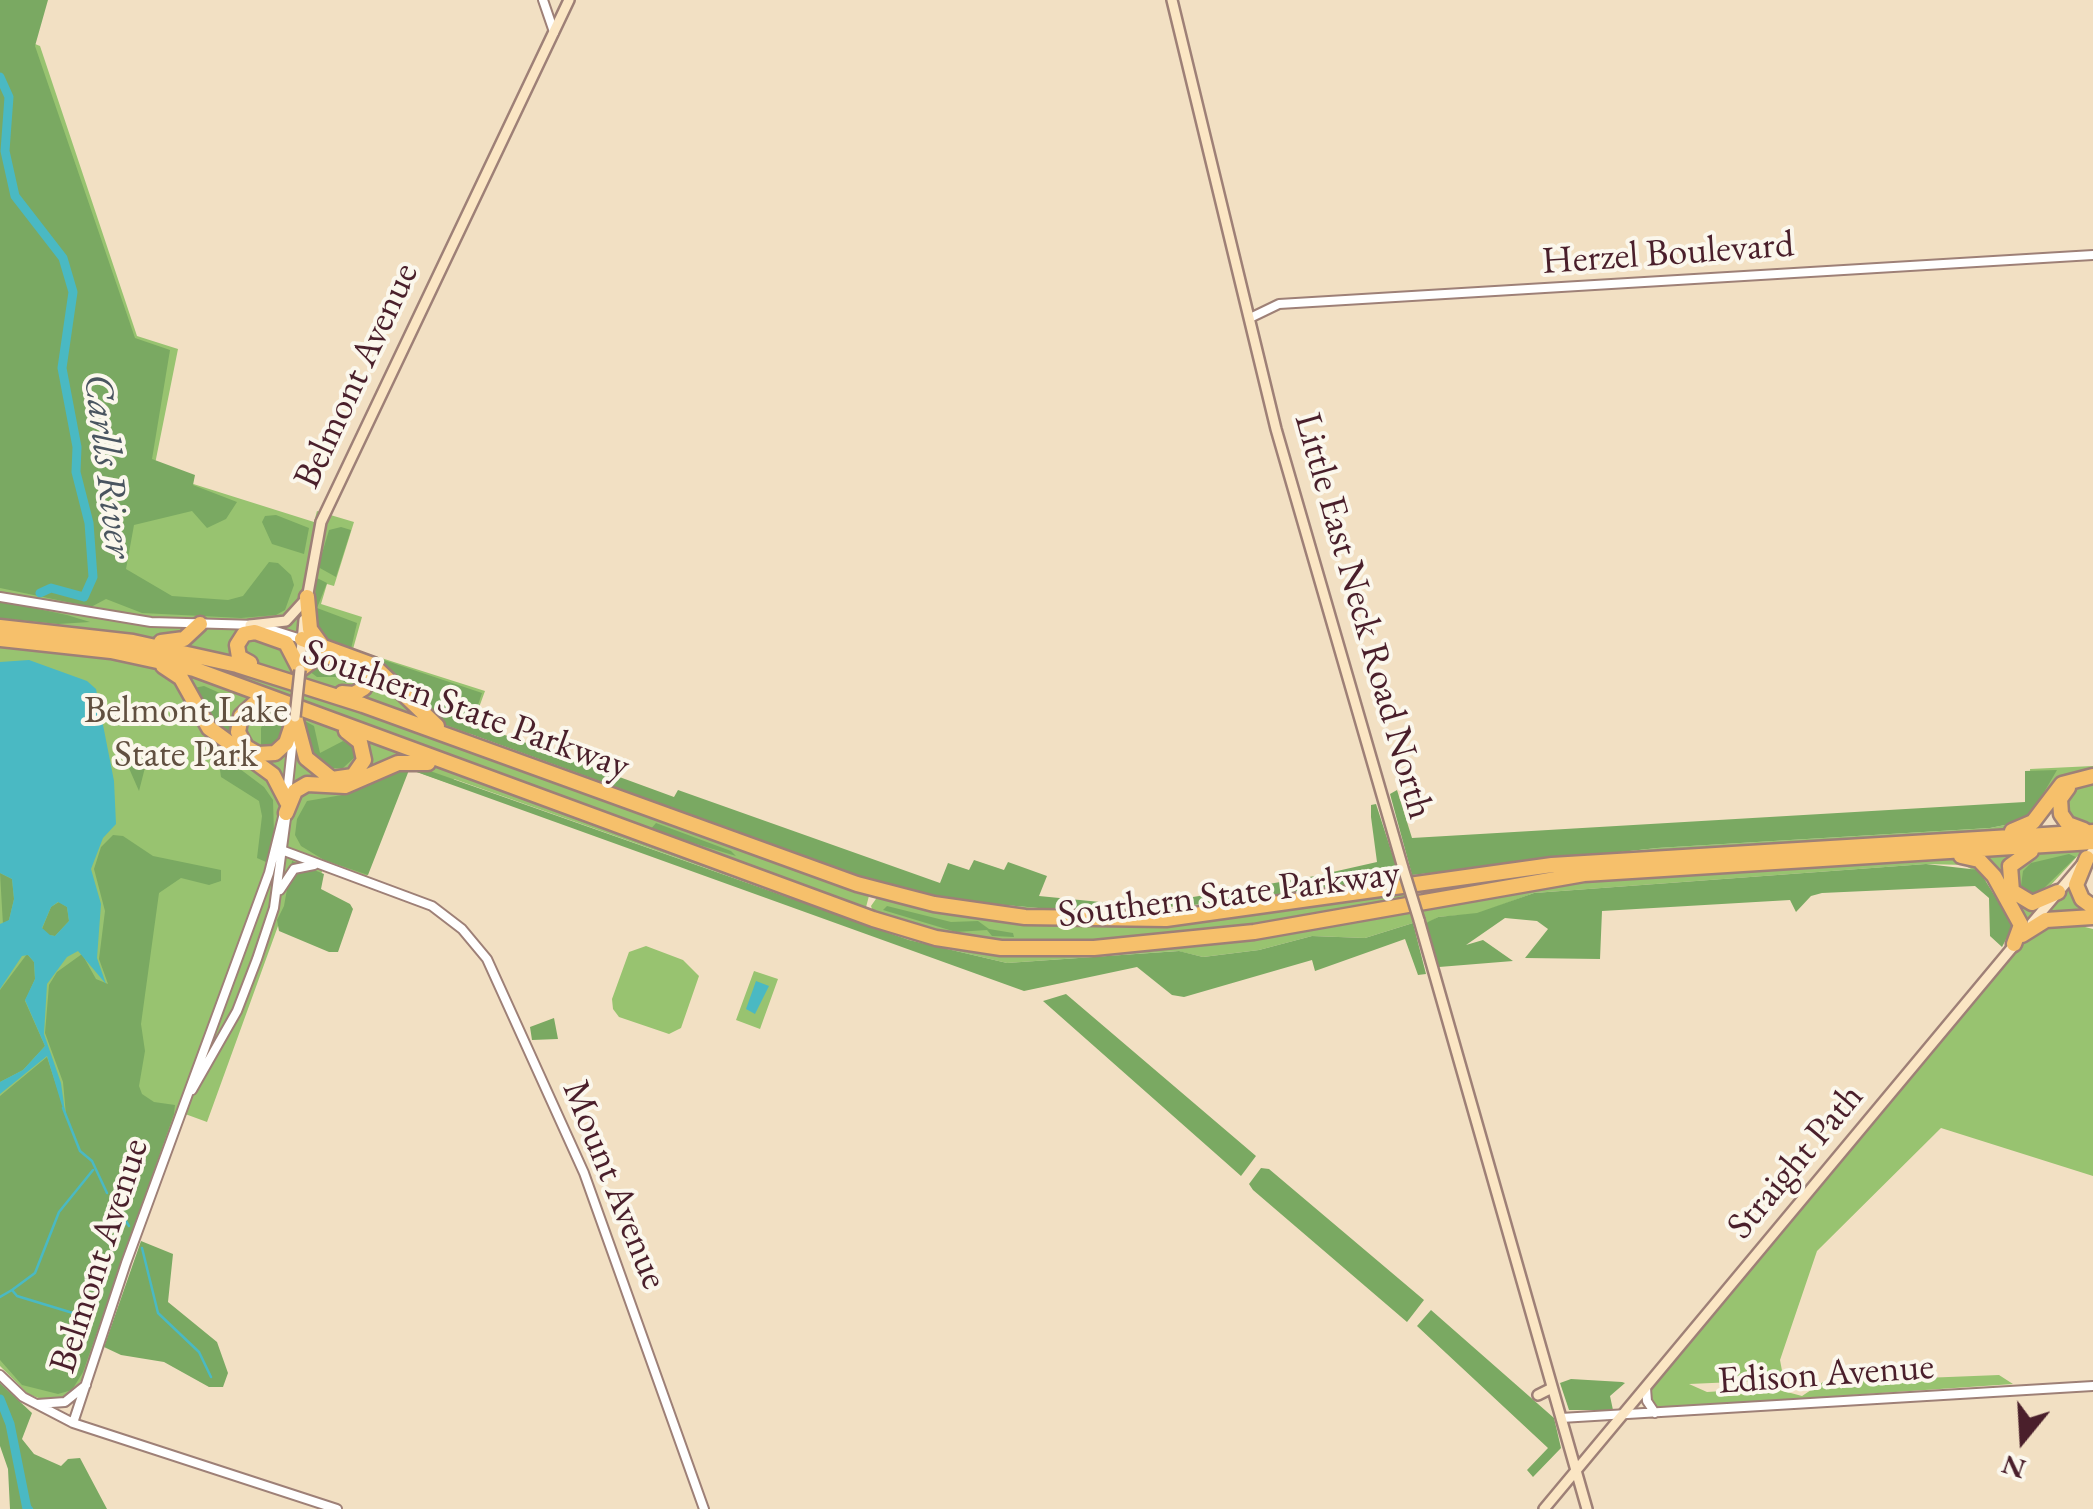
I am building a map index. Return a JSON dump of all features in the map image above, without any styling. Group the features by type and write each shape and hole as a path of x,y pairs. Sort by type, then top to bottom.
{"highway":[{"path":"307,597 310,629 324,648"},
{"path":"122,646 174,642 200,624"},
{"name":"Southern State Parkway","path":"0,627 211,658 326,693 857,884 947,906 1039,918 1179,918 1561,864 1973,839 2089,843"},
{"path":"287,680 241,659 236,647 240,638 252,632 280,639 292,650 300,670 321,654 355,664 365,672 365,686 356,693 326,693"},
{"name":"Southern State Parkway","path":"0,639 122,646 204,672 294,712 333,722 886,924 949,940 1028,950 1134,945 1254,932 1575,874 2089,843"},
{"path":"302,640 373,664 428,720 478,748"},
{"path":"122,646 176,673 206,725 272,775 286,808"},
{"path":"294,712 308,760 325,775 342,780 360,769 364,750 356,738 333,722"},
{"path":"286,808 304,785 349,786 402,762 469,772"},
{"path":"1973,839 2028,826 2062,784 2093,779"},
{"path":"2093,779 2069,788 2059,805 2066,822 2089,843 2076,886 2082,900 2093,906"},
{"path":"2058,892 2038,903 2026,902 2014,894 2008,878 2019,856 2061,844"},
{"path":"1926,853 1970,857 1988,868 2020,926 2018,940"},
{"path":"2018,940 2044,921 2093,917"}],"main road":[{"name":"Belmont Avenue","path":"294,712 314,544 322,518 569,0"},
{"name":"Little East Neck Road North","path":"1172,0 1276,430 1587,1509"},
{"path":"250,625 289,619 307,597"},
{"name":"Straight Path","path":"1544,1509 2058,892 2089,843"},
{"path":"1538,1395 1552,1388"}],"street":[{"path":"543,0 554,32"},
{"name":"Herzel Boulevard","path":"1250,318 1279,304 2093,255"},
{"path":"0,597 151,622 250,625 302,640"},
{"name":"Belmont Avenue","path":"73,1423 182,1106 274,874 286,808 294,712"},
{"path":"280,850 320,865"},
{"path":"275,899 294,870 320,865"},
{"name":"Mount Avenue","path":"320,865 432,906 462,929 487,959 573,1146 647,1340 704,1509"},
{"name":"Belmont Avenue","path":"182,1106 237,1011 275,899 274,874"},
{"path":"0,1375 34,1404 73,1423 337,1509"},
{"path":"34,1404 65,1402 89,1381"},
{"name":"Edison Avenue","path":"1561,1418 2093,1386"},
{"path":"1646,1388 1647,1402 1655,1413"}],"green space":[{"name":"Belmont Lake State Park","path":"0,0 43,0 35,44 40,46 137,336 178,349 149,494 183,501 187,482 314,522 317,511 354,522 334,586 327,584 321,604 362,617 353,649 485,691 469,735 856,875 949,900 1094,913 1185,908 1402,882 1147,914 1097,915 985,907 941,899 854,876 469,736 465,747 870,892 865,911 459,764 455,774 864,920 947,945 1035,955 1161,946 1361,921 1410,911 1413,923 1365,938 1312,936 1259,950 1203,957 1178,951 1007,963 909,940 454,779 451,784 406,768 367,876 326,861 303,922 282,915 207,1122 177,1111 82,1380 63,1400 49,1402 28,1394 0,1366"},
{"path":"0,0 48,0 35,46 135,338 170,350 152,459 195,475 193,485 237,502 226,519 207,528 192,511 134,525 126,569 172,596 228,600 243,596 269,562 278,563 291,575 294,585 285,610 276,615 241,618 142,613 106,599 91,607 0,588"},
{"path":"276,515 309,528 304,554 272,544 262,522 265,516"},
{"path":"329,530 351,530 336,577 318,567"},
{"path":"315,577 327,583 317,608 357,623 351,649 482,693 472,723 674,797 678,790 940,883 948,863 969,870 974,860 1004,870 1008,862 1047,876 1039,896 1141,906 1315,876 1377,862 1371,817 1371,805 1376,804 1401,881 1266,899 1094,913 949,900 856,875 446,725 402,687 316,634"},
{"path":"0,601 90,622 58,624 0,618"},
{"path":"327,661 346,667 357,677 346,683 336,677 317,677 309,671 313,662"},
{"path":"204,686 222,694 232,722 229,732 217,729 194,688"},
{"path":"276,709 287,712 285,735 276,745 261,748 261,728 268,713"},
{"path":"305,721 314,726 320,753 343,741 355,747 357,755 343,768 326,768 306,747 301,727"},
{"path":"139,749 149,752 139,791 128,766"},
{"path":"224,757 264,787 273,800 274,834 266,862 257,858 262,816 259,801 221,777 219,763"},
{"path":"411,765 368,875 324,860 301,846 295,835 297,819 307,801 342,795"},
{"path":"416,766 909,940 1007,963 1179,951 1203,957 1259,950 1312,936 1365,938 1413,923 1426,974 1418,975 1405,939 1315,971 1312,960 1184,997 1172,995 1137,967 1024,991 411,770"},
{"path":"2093,766 2093,772 2036,814 2007,830 1571,859 1414,880 1412,875 1657,848 1990,828 2020,822 2032,813 2030,769"},
{"path":"2057,770 2032,813 2020,822 1990,828 1657,848 1412,875 1390,794 1397,790 1412,838 2025,802 2025,771"},
{"path":"2085,784 2093,785 2093,825 2067,819 2066,793"},
{"path":"656,823 731,851 736,856 650,830"},
{"path":"113,835 123,836 153,856 221,870 221,881 209,885 181,878 159,893 141,1024 145,1051 139,1086 142,1094 154,1102 175,1105 174,1114 83,1372 72,1390 58,1394 22,1385 0,1360 0,1096 47,1057 66,1115 63,1082 45,1033 49,985 57,972 82,954 96,979 108,984 99,959 105,911 94,869 101,847"},
{"path":"2021,850 2005,878 2040,905 2025,922 1983,859 1983,853"},
{"path":"2083,850 2039,898 2015,891 2012,866 2030,852"},
{"path":"2069,854 2076,857 2041,891 2028,894 2021,886 2023,871 2031,863"},
{"path":"1958,856 1978,862 2018,932 2004,948 2013,926 1985,877 1964,865 1926,864 1534,893 1477,914 1438,917 1426,923 1422,910 1546,883"},
{"path":"292,861 324,874 321,889 353,909 338,952 329,952 279,931 277,920 284,906"},
{"path":"1926,864 1979,870 2013,926 2002,947 1990,936 1989,898 1975,886 1822,893 1811,896 1796,912 1790,900 1602,911 1600,959 1525,958 1548,929 1537,921 1505,918 1466,945 1483,940 1513,961 1439,967 1426,923 1438,917 1477,913 1534,893"},
{"path":"0,873 12,879 14,899 9,920 3,925"},
{"path":"2075,879 2093,914 2041,919"},
{"path":"1404,890 1407,902 1275,925 1124,941 1013,944 943,934 873,912 871,906 878,896 1054,924 1144,924"},
{"path":"59,902 67,907 69,921 55,936 49,935 42,929 51,907"},
{"path":"887,906 951,922 978,921 989,929 1013,933 1014,937 992,936 987,930 956,932 883,910"},
{"path":"2077,925 2093,929 2093,1176 1941,1128 1817,1251 1780,1360 1780,1380 1689,1384 1707,1392 1772,1388 1802,1396 1823,1382 1999,1375 2013,1384 1661,1408 1651,1404 1651,1390 2030,932 2035,927"},
{"path":"646,946 683,960 699,976 681,1028 669,1034 619,1017 613,1009 612,999 629,952"},
{"path":"27,954 34,962 35,979 25,1001 45,1046 23,1070 0,1082 0,990"},
{"path":"754,971 778,979 760,1029 736,1020"},
{"path":"1066,994 1256,1156 1241,1176 1043,1001"},
{"path":"554,1018 558,1039 532,1040 530,1027"},
{"path":"1261,1168 1269,1169 1424,1300 1407,1322 1253,1190 1249,1184"},
{"path":"141,1241 173,1254 168,1302 217,1342 228,1373 223,1387 209,1387 164,1362 121,1355 104,1347"},
{"path":"1431,1310 1554,1418 1561,1448 1533,1477 1527,1470 1548,1448 1417,1326"},
{"path":"1571,1379 1625,1383 1610,1396 1613,1410 1569,1410 1560,1383"},
{"path":"0,1383 32,1413 22,1439 34,1454 61,1466 68,1459 80,1458 107,1509 10,1509 8,1469 0,1446"}],"water":[{"path":"29,660 87,681 96,689 114,781 116,824 103,838 91,869 101,904 97,958 106,984 78,951 67,957 47,984 44,1034 61,1083 66,1119 47,1056 0,1094 0,1082 23,1070 45,1046 25,1000 35,979 34,962 28,955 22,956 0,989 0,924 9,920 14,899 12,879 0,873 0,662","holes":["58,902 67,907 69,921 55,936 50,935 42,928 51,907"]},
{"path":"756,981 769,986 755,1014 746,1009"}],"waterway":[{"name":"Carlls River","path":"0,77 9,97 5,151 15,196 63,258 73,292 62,368 77,447 76,472 89,523 93,577 84,597 51,588 40,593"},
{"path":"63,1108 80,1151 92,1161 107,1193"},
{"path":"86,1317 17,1296 12,1290 35,1273 59,1212 93,1170"},
{"path":"111,1197 129,1226"},
{"path":"142,1248 158,1313 199,1352 211,1377"},
{"path":"0,1297 12,1290"},
{"name":"Carlls River","path":"0,1399 10,1424 27,1509"},
{"name":"Carlls River","path":"29,1505 32,1509"}]}
